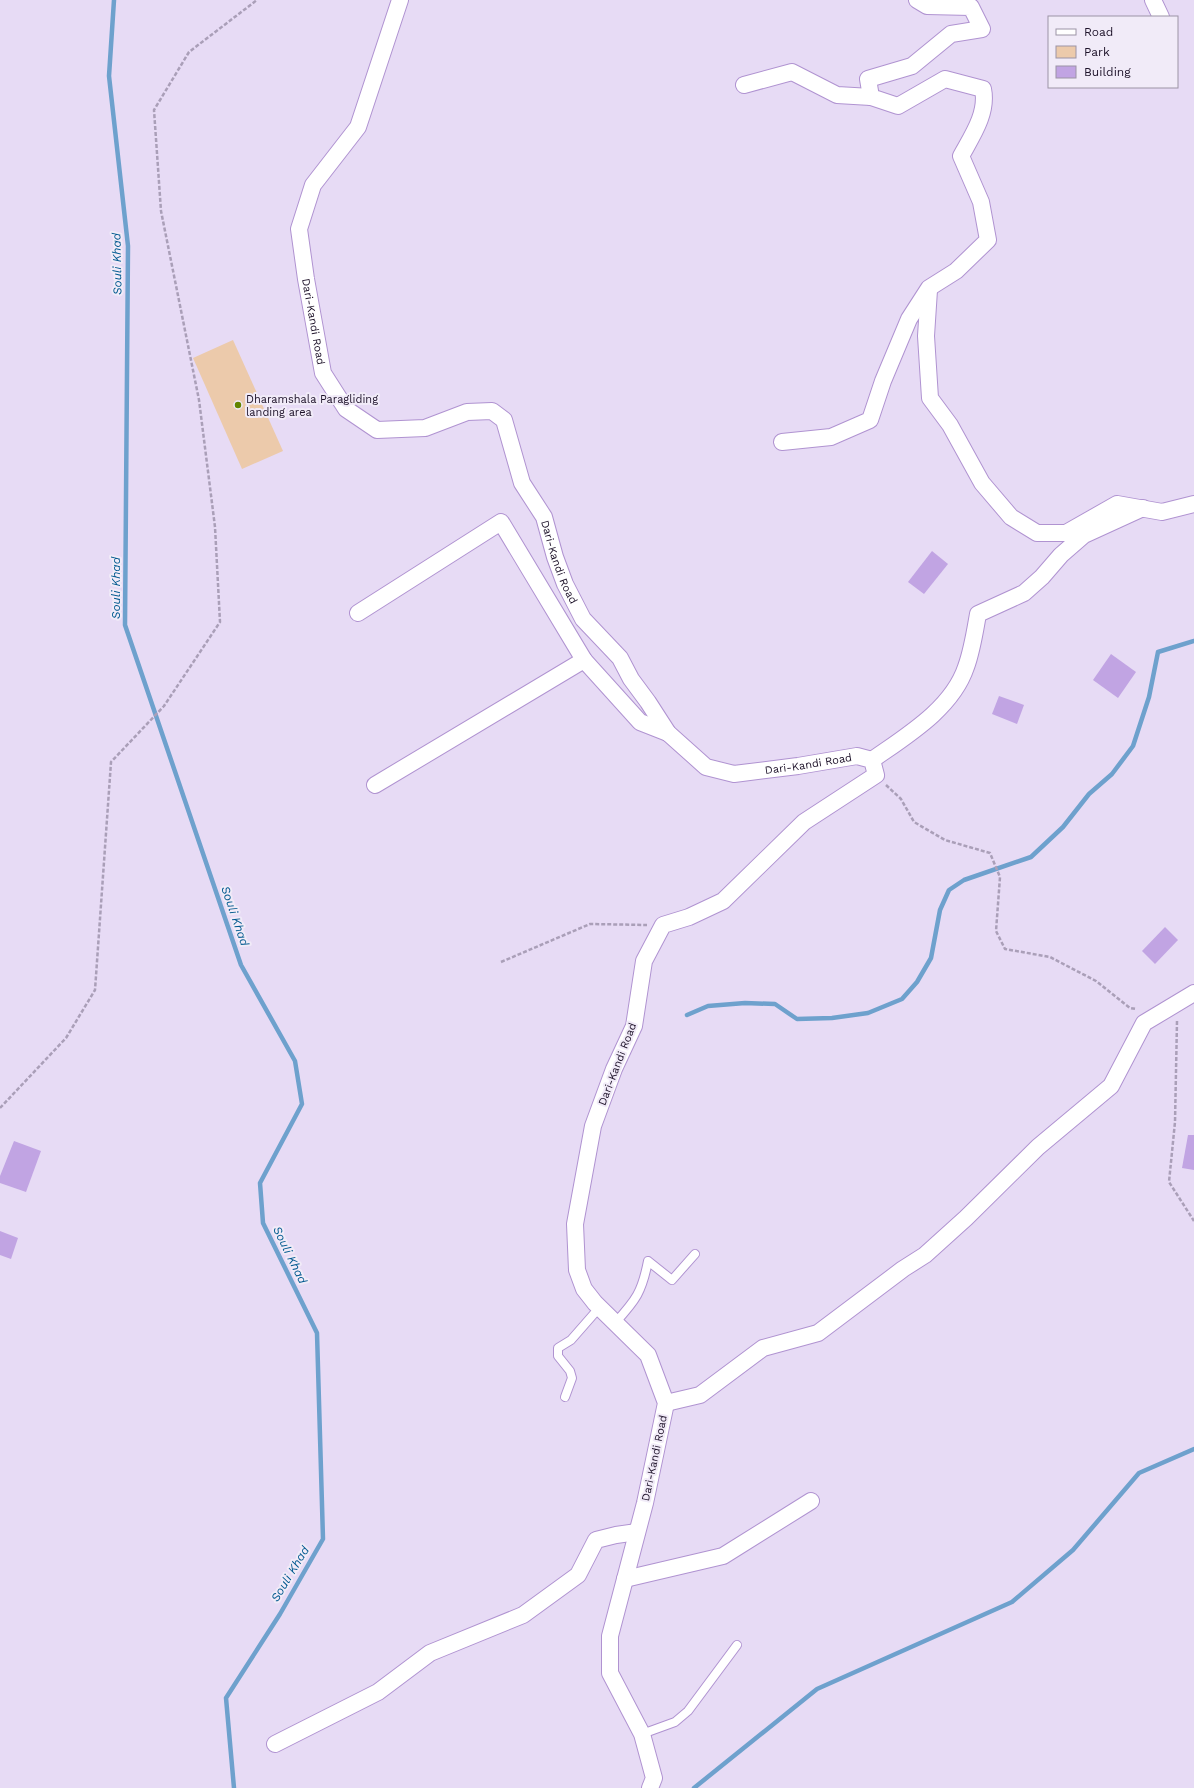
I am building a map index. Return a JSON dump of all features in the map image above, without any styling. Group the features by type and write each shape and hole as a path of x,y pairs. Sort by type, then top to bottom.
{"street":[{"name":"Dari-Kandi Road","path":"400,0 358,127 313,185 299,229 306,279 323,373 346,409 377,430 425,428 467,412 492,411 504,420 522,483 544,517 555,557 565,584 583,619 620,658 631,679 668,733 706,767 734,774 857,756 874,768"},
{"path":"871,97 868,79 912,66 951,34 982,28 972,7 927,6 917,0"},
{"path":"1153,0 1161,16"},
{"path":"744,85 792,72 837,95 871,97 898,106 945,79 984,89 986,100 978,123 961,156 981,202 988,240 956,270 929,288 909,319 870,420 831,437 782,442"},
{"path":"929,288 926,336 930,398 950,425 982,483 1011,517 1037,533 1066,533 1117,504 1162,512 1194,504"},
{"path":"663,925 689,917 723,901 804,822 874,768 929,718 951,695 966,668 978,614 1024,593 1042,578 1061,555 1084,536 1143,508"},
{"path":"358,613 501,522 584,660 640,722 668,733"},
{"path":"375,785 584,660"},
{"name":"Dari-Kandi Road","path":"650,1788 654,1778 642,1734 610,1673 610,1636 637,1532 666,1403 648,1356 584,1290 577,1270 575,1224 593,1126 614,1069 634,1026 644,961 663,925"},
{"path":"666,1403 700,1395 763,1348 818,1333 903,1269 925,1255 966,1218 1038,1147 1111,1086 1144,1023 1194,993"},
{"path":"625,1579 723,1556 811,1501"},
{"path":"275,1744 378,1692 430,1653 523,1615 578,1575 596,1540 637,1532"}],"lane":[{"path":"615,1323 636,1301 645,1279 648,1261 672,1280 695,1254"},
{"path":"565,1396 572,1378 570,1371 558,1356 558,1348 571,1340 600,1308"},
{"path":"642,1734 675,1722 688,1711 737,1645"}],"path":[{"path":"0,1108 66,1038 95,990 111,762 164,706 220,622 215,527 200,400 161,211 154,110 189,52 257,0"},
{"path":"874,768 900,799 914,822 945,840 990,853 1000,877 996,931 1005,949 1050,957 1096,981 1130,1008 1177,1021 1175,1122 1169,1182 1194,1221"},
{"path":"501,962 590,924 663,925"}],"green space":[{"name":"Dharamshala Paragliding landing area","path":"233,340 283,451 242,469 193,358"}],"building":[{"path":"932,551 948,564 924,594 908,582"},
{"path":"1111,654 1136,672 1118,698 1093,680"},
{"path":"999,696 1024,705 1017,724 992,714"},
{"path":"1165,927 1178,940 1155,964 1142,951"},
{"path":"1188,1135 1194,1135 1194,1170 1182,1168"},
{"path":"14,1141 41,1151 26,1192 0,1183 0,1176"},
{"path":"0,1231 18,1238 11,1259 0,1255"}],"waterway":[{"name":"Souli Khad","path":"114,0 109,76 128,246 125,625 241,965 295,1061 302,1104 260,1183 263,1223 317,1333 323,1539 280,1614 226,1698 234,1788"},
{"path":"687,1015 708,1006 745,1003 775,1004 797,1019 832,1018 868,1013 902,999 917,982 931,958 940,910 949,890 964,880 1031,857 1063,827 1089,794 1112,774 1133,746 1149,697 1158,652 1194,641"},
{"path":"694,1788 817,1689 1012,1602 1073,1550 1139,1473 1194,1449"}],"place":[{"name":"Dharamshala Paragliding landing area","path":"238,405"}]}
